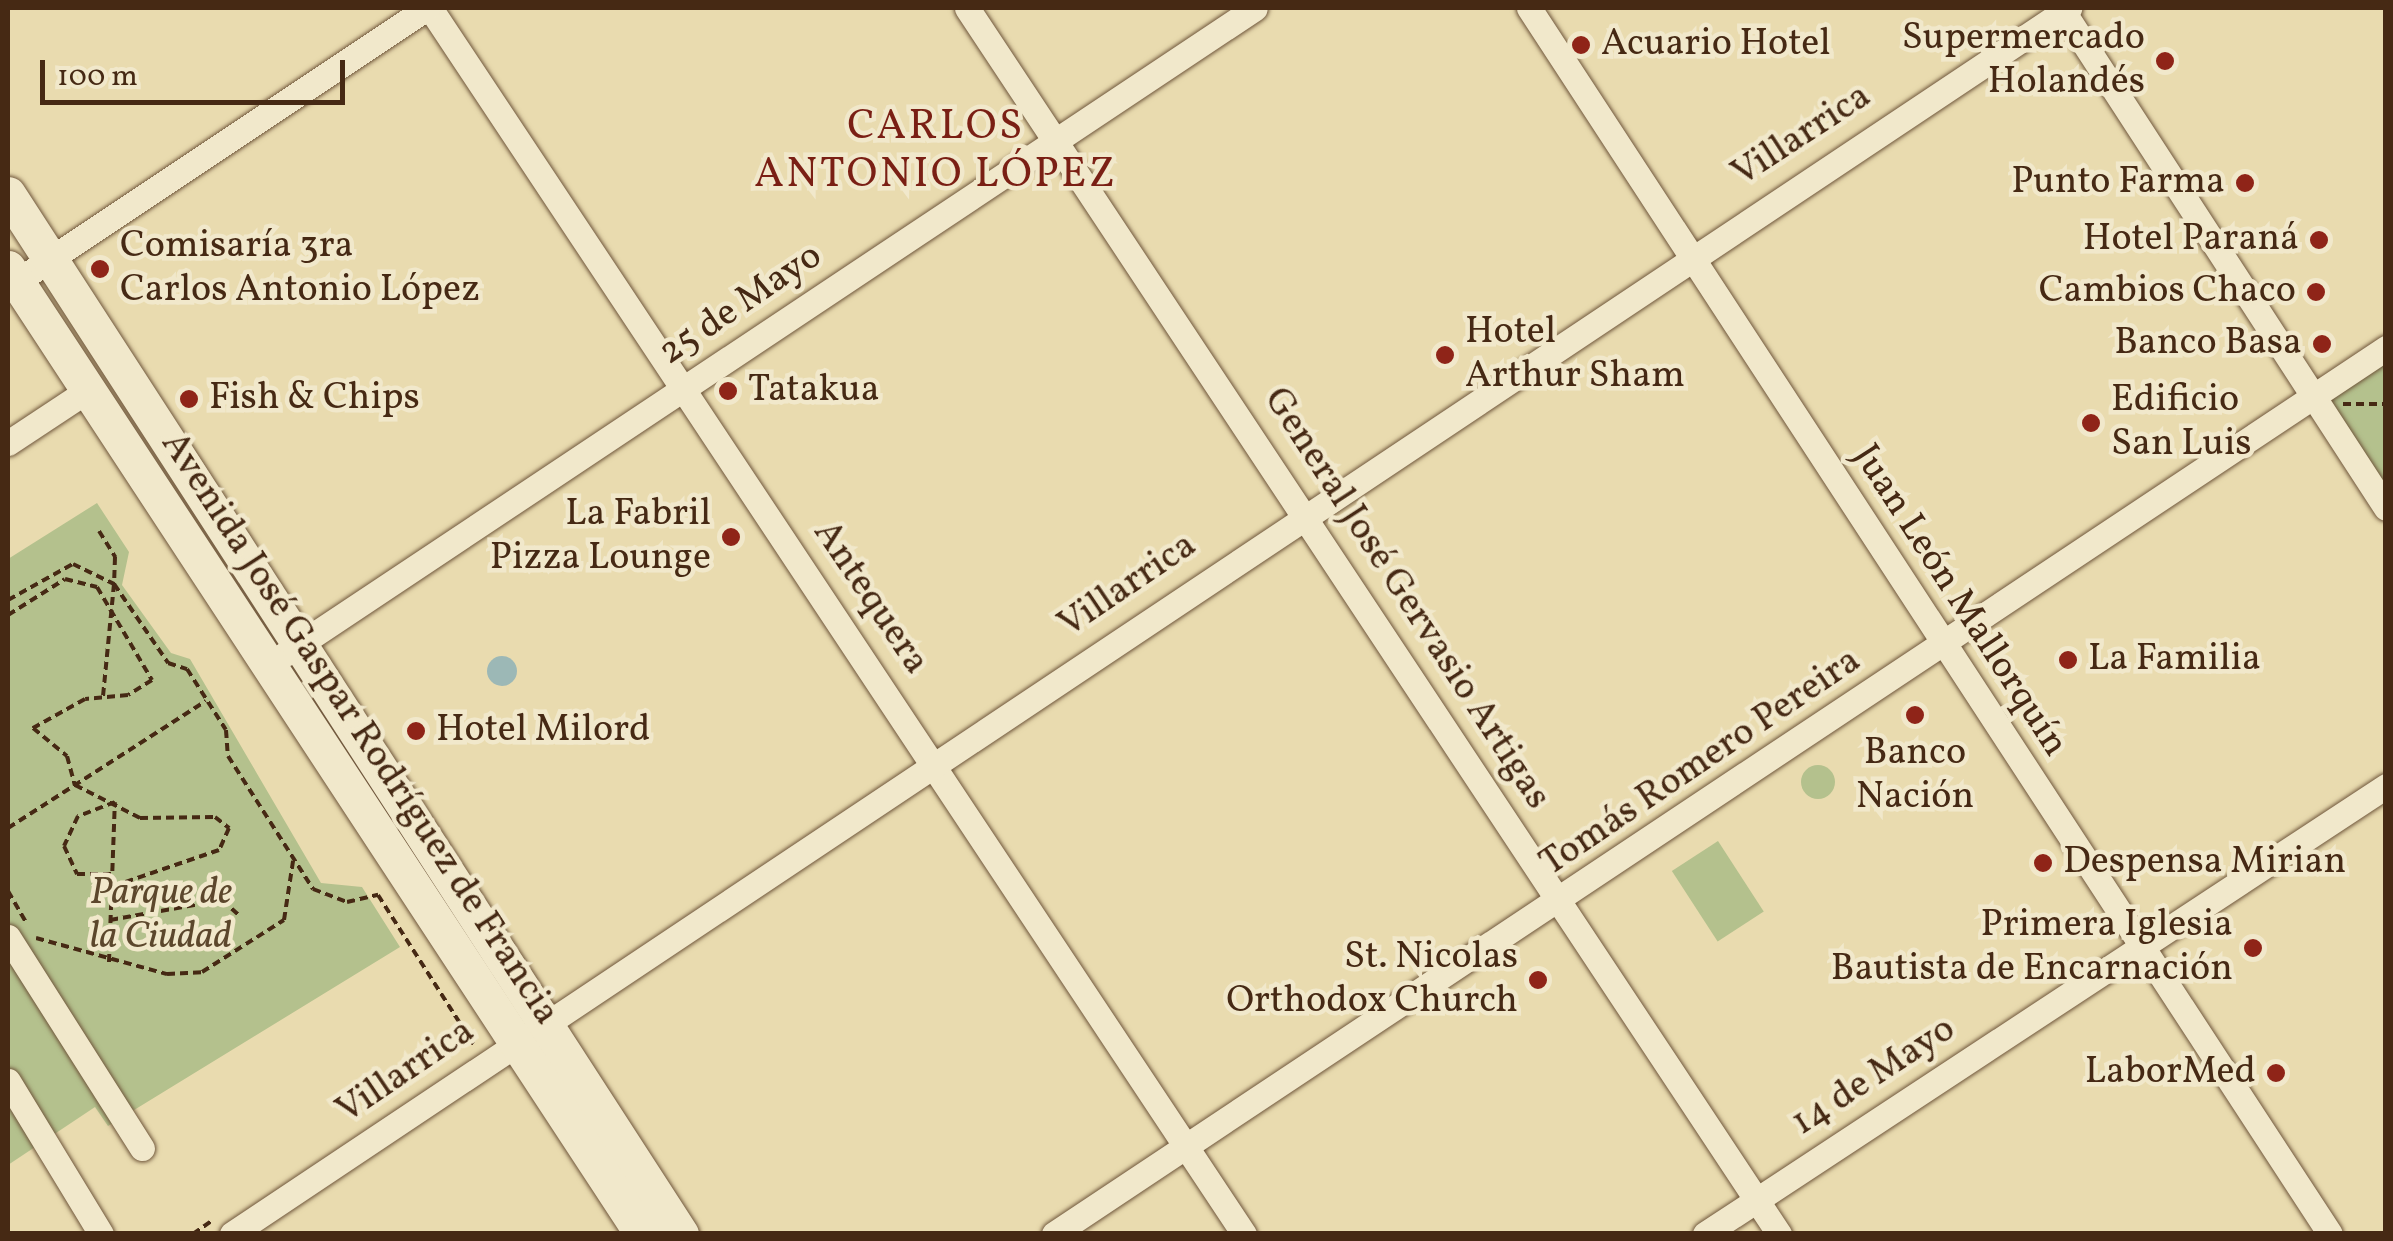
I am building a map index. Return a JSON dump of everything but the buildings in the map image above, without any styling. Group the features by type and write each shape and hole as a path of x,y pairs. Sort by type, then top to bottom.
{"main road":[{"name":"Avenida José Gaspar Rodríguez de Francia","path":"8,194 681,1234"},
{"name":"Avenida José Gaspar Rodríguez de Francia","path":"12,275 512,1045 642,1234"}],"street":[{"path":"12,275 50,259 428,8"},
{"name":"Antequera","path":"428,8 681,390 936,760 1244,1234"},
{"name":"General José Gervasio Artigas","path":"967,8 1052,143 1308,510 1561,904 1780,1234"},
{"name":"25 de Mayo","path":"268,665 1255,8"},
{"name":"Juan León Mallorquín","path":"1529,8 2330,1234"},
{"path":"2065,9 2323,400 2386,508"},
{"name":"Villarrica","path":"229,1222 543,1025 1689,254 2065,9"},
{"name":"Tomás Romero Pereira","path":"1054,1234 1561,904 1942,644 2323,400 2386,348"},
{"path":"8,443 88,390"},
{"name":"14 de Mayo","path":"1704,1234 2386,786"},
{"path":"8,937 142,1148"},
{"path":"8,1081 101,1234"}],"path":[{"path":"2323,400 2346,395"},
{"path":"2323,400 2386,404"},
{"path":"2323,400 2344,420"},
{"path":"99,531 115,558 102,696"},
{"path":"8,600 73,564 114,584 168,664 187,669 313,889 383,900 475,1044 458,1056"},
{"path":"8,615 77,577 97,587 152,680 102,696 33,728 67,756 75,784 150,820 221,819 229,834 219,850 111,887"},
{"path":"8,828 207,700"},
{"path":"109,962 115,802"},
{"path":"112,874 77,874 64,846 78,816 115,802"},
{"path":"8,892 47,946 181,975 245,952 284,920 292,856"},
{"path":"110,920 222,900 240,916"},
{"path":"193,1234 229,1222"}],"green space":[{"path":"2385,348 2385,508 2313,397"},
{"name":"Parque de la Ciudad","path":"97,503 129,552 122,585 171,653 190,659 321,883 362,887 400,947 108,1126 95,1107 8,1165 8,559"},
{"path":"1818,765 1830,770 1835,782 1830,794 1818,799 1806,794 1801,782 1806,770"},
{"path":"1718,841 1764,911 1718,941 1672,871"}],"water":[{"path":"502,656 512,661 517,671 512,681 502,686 492,681 487,671 492,661"}],"place":[{"name":"Acuario Hotel","path":"1581,45"},
{"name":"Supermercado Holandés","path":"2165,61"},
{"name":"Punto Farma","path":"2245,183"},
{"name":"Hotel Paraná","path":"2319,240"},
{"name":"Comisaría 3ra Carlos Antonio López","path":"100,269"},
{"name":"Cambios Chaco","path":"2316,292"},
{"name":"Banco Basa","path":"2322,344"},
{"name":"Hotel Arthur Sham","path":"1445,355"},
{"name":"Tatakua","path":"728,391"},
{"name":"Fish & Chips","path":"189,399"},
{"name":"Edificio San Luis","path":"2091,423"},
{"name":"La Fabril Pizza Lounge","path":"731,537"},
{"name":"La Familia","path":"2068,660"},
{"name":"Banco Nación","path":"1915,715"},
{"name":"Hotel Milord","path":"416,731"},
{"name":"Despensa Mirian","path":"2043,863"},
{"name":"Primera Iglesia Bautista de Encarnación","path":"2253,948"},
{"name":"St. Nicolas Orthodox Church","path":"1538,980"},
{"name":"LaborMed","path":"2276,1073"}],"district":[{"name":"CARLOS ANTONIO LÓPEZ","path":"936,152"}]}
